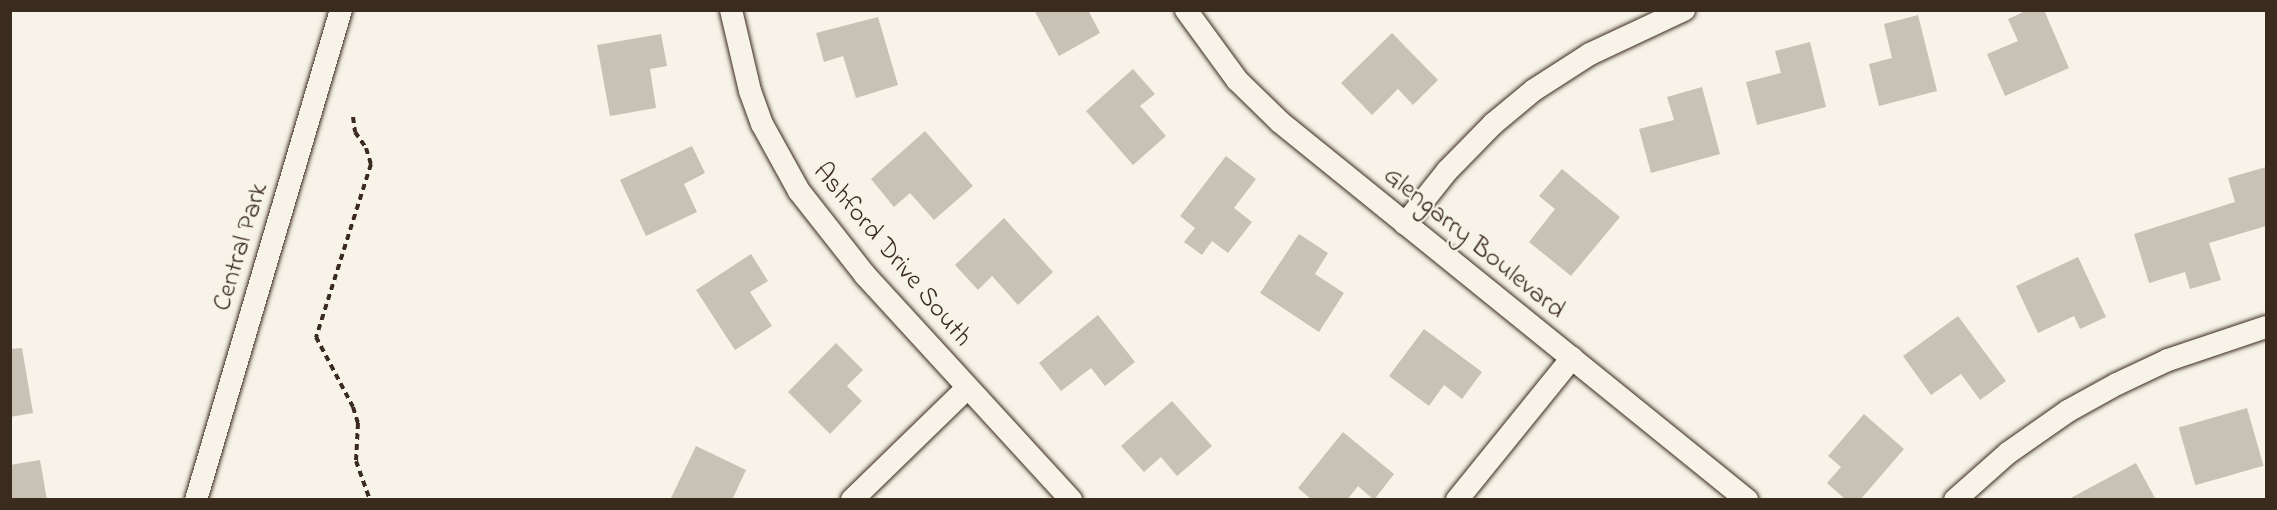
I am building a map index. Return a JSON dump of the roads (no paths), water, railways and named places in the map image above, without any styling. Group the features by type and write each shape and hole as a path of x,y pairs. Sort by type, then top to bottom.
{"street":[{"name":"Central Park","path":"196,500 341,10"},
{"name":"Ashford Drive South","path":"731,10 750,91 762,124 789,174 831,234 865,275 1071,500"},
{"name":"Glengarry Boulevard","path":"1186,10 1237,80 1280,122 1747,500"},
{"path":"1405,224 1447,171 1493,124 1534,90 1590,54 1684,10"},
{"path":"1955,500 2008,453 2068,411 2116,384 2168,360 2266,327"},
{"path":"1457,500 1572,358"},
{"path":"852,500 967,388"}]}
